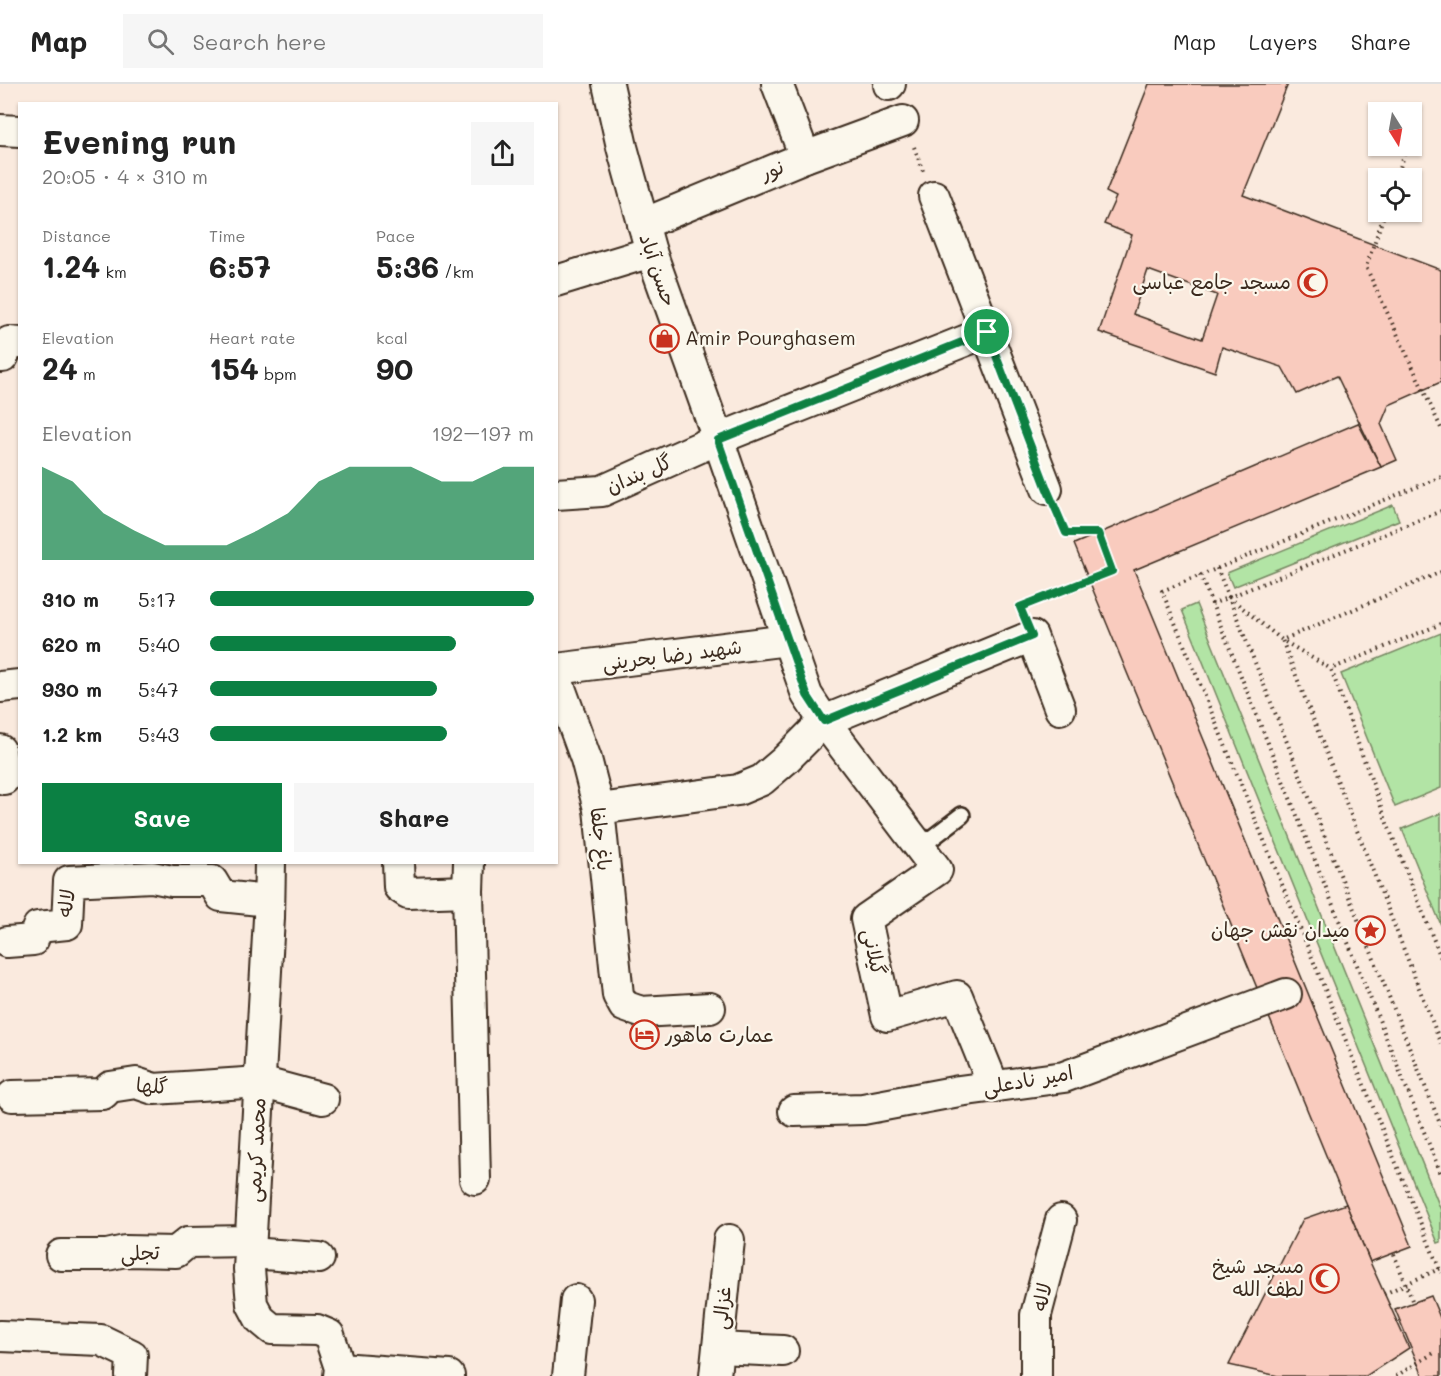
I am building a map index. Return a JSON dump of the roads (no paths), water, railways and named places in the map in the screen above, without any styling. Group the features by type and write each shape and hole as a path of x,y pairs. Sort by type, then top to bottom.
{"street":[{"name":"حسن آباد","path":"608,84 651,252 807,695 824,721"},
{"path":"777,84 805,157"},
{"name":"نور","path":"643,224 805,157 903,121"},
{"path":"0,130 18,131"},
{"path":"929,185 1047,489"},
{"path":"558,280 651,252"},
{"name":"گل بندان","path":"558,494 602,491 718,440 987,332"},
{"path":"0,357 3,357 9,342 18,343"},
{"path":"599,809 738,790 762,780 824,721 1032,636 1060,709"},
{"name":"شهید رضا بحرینی","path":"558,669 788,640"},
{"name":"باغ جلفا","path":"558,682 586,759 599,809 618,995 624,1006 641,1012 710,1008"},
{"path":"0,687 18,685"},
{"name":"گیلانی","path":"824,721 937,870 866,919 888,1016 957,996 994,1086"},
{"name":"محمد کریمی","path":"270,864 250,1247 252,1304 260,1319 272,1329 317,1330 328,1335 340,1372"},
{"path":"398,864 399,887 408,892 469,877 475,1179"},
{"name":"لاله","path":"7,942 33,940 38,927 67,924 69,881 152,877 172,881 212,882 221,896 269,901"},
{"name":"امیر نادعلی","path":"794,1112 862,1109 994,1086 1064,1077 1287,994"},
{"name":"گلها","path":"12,1096 103,1094 110,1087 136,1083 154,1089 260,1082 323,1099"},
{"name":"لاله","path":"1036,1376 1036,1315 1061,1220"},
{"name":"غزالی","path":"717,1362 729,1240"},
{"name":"تجلی","path":"61,1255 107,1255 125,1251 176,1252 188,1242 250,1247 319,1258"},
{"path":"568,1376 576,1300"},
{"path":"0,1336 101,1340 132,1355 132,1376"},
{"path":"717,1362 783,1352"},
{"path":"340,1372 449,1376"}],"lane":[{"path":"919,848 962,815"}],"place":[{"name":"مسجد جامع عباسی","path":"1312,282"},
{"name":"Amir Pourghasem","path":"664,338"},
{"name":"میدان نقش جهان","path":"1371,930"},
{"name":"عمارت ماهور","path":"644,1035"},
{"name":"مسجد شیخ لطف الله","path":"1325,1278"}]}
